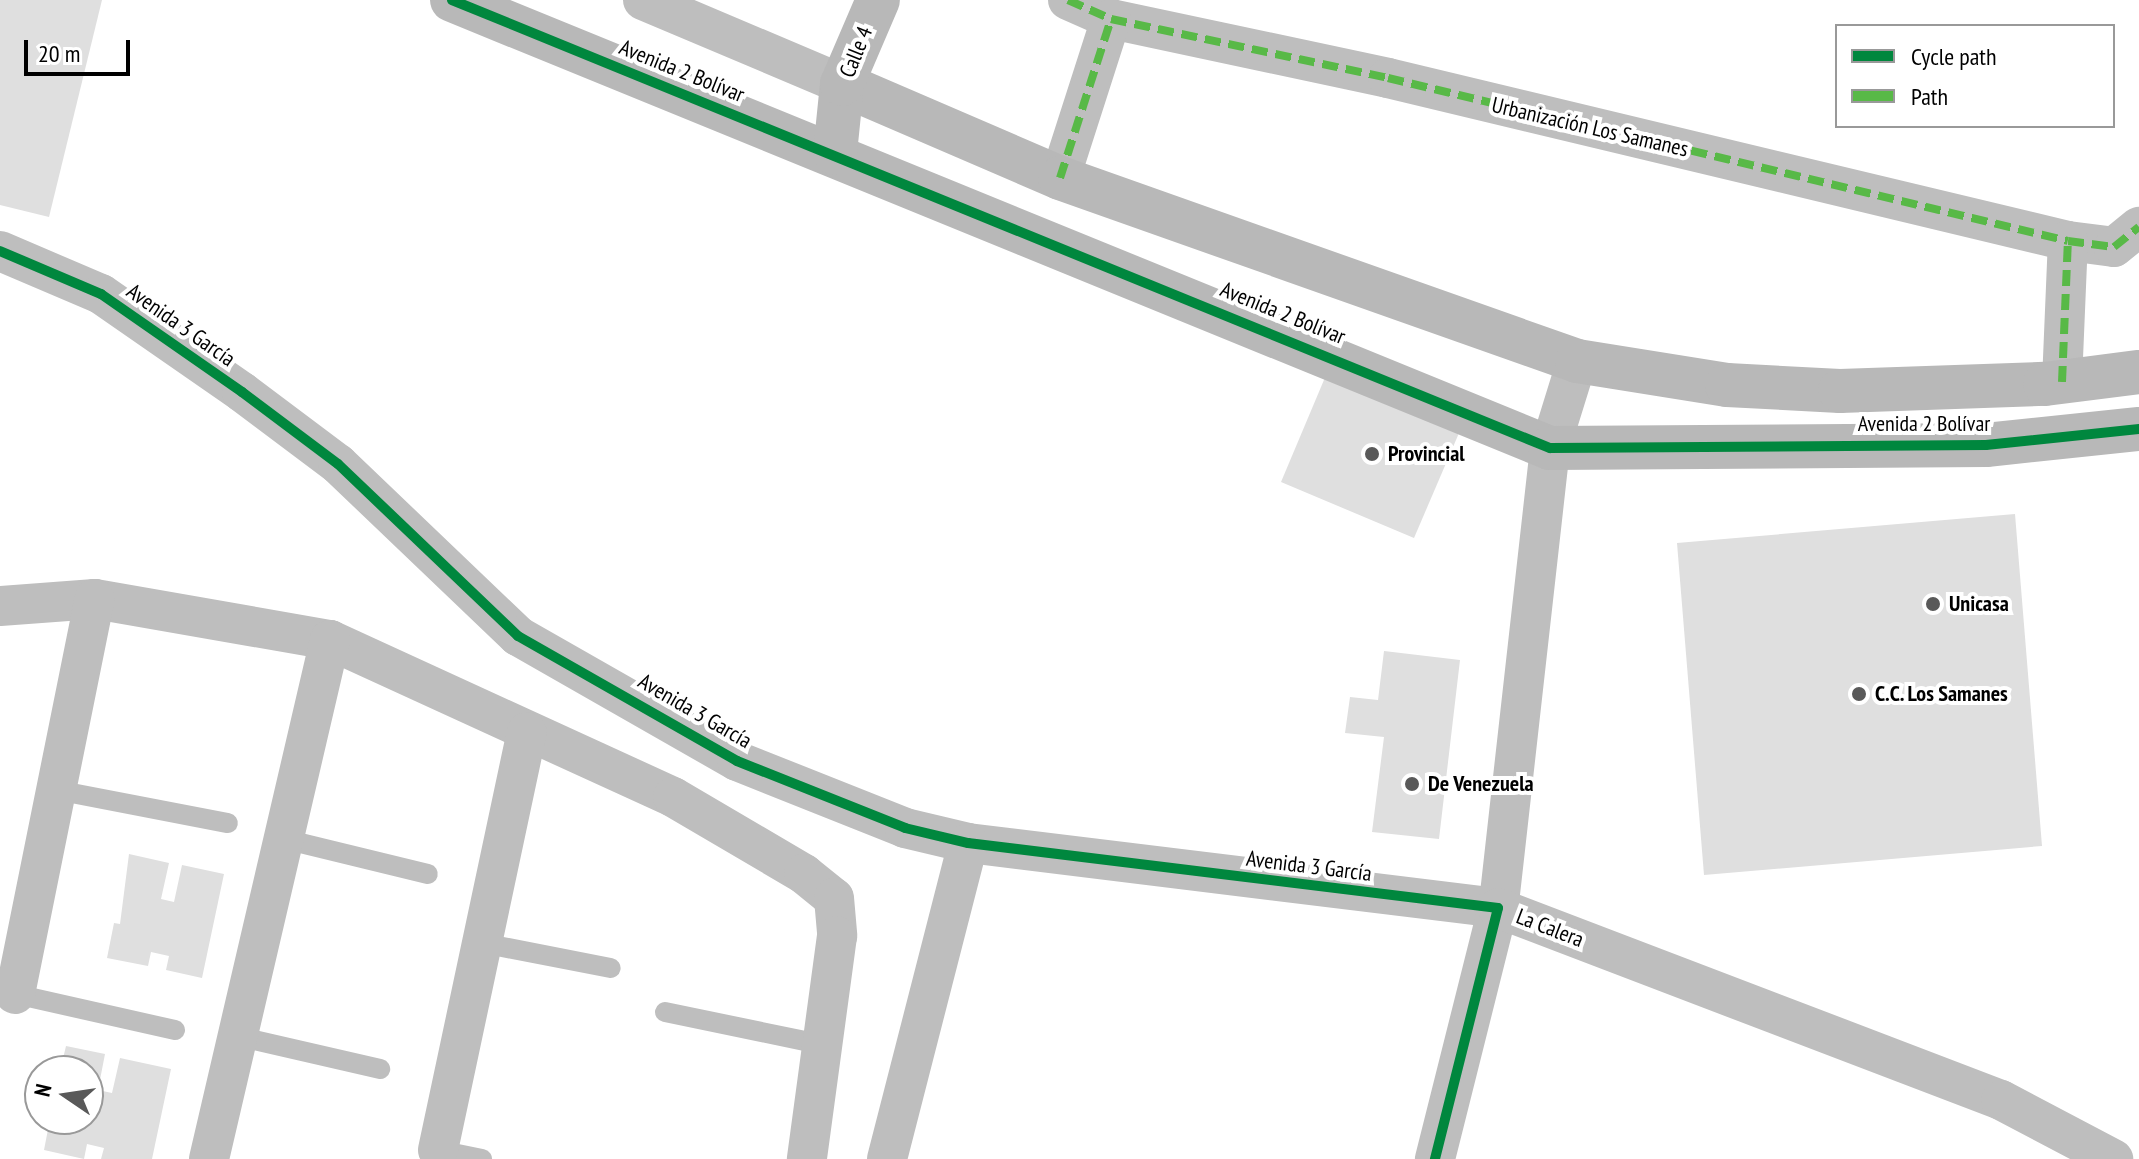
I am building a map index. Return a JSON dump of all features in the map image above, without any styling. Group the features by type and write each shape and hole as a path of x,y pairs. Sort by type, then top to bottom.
{"street":[{"name":"Avenida 2 Bolívar","path":"452,0 835,153 1550,448 1986,445 2139,429"},
{"name":"Avenida 2 Bolívar","path":"643,0 1060,178 1577,361 1764,388 2062,382 2139,372"},
{"name":"Calle 4","path":"835,153 842,84 878,0"},
{"name":"Urbanización Los Samanes","path":"1068,0 1111,19 1388,78 2068,241 2114,247 2139,227"},
{"path":"1060,178 1111,19"},
{"path":"2062,382 2068,241"},
{"name":"Avenida 3 García","path":"0,251 101,294 242,392 338,464 518,636 737,761 905,828 968,843 1498,908"},
{"name":"La Calera","path":"1577,361 1550,448 1498,908 2001,1100 2113,1159"},
{"path":"0,606 95,599 330,640 673,797 834,898 837,936 807,1159"},
{"path":"15,994 95,599"},
{"path":"209,1159 330,640"},
{"path":"438,1150 527,732"},
{"path":"887,1159 968,843"},
{"path":"1435,1159 1498,908"}],"lane":[{"path":"56,790 228,823"},
{"path":"284,839 428,874"},
{"path":"482,943 611,968"},
{"path":"15,994 175,1030"},
{"path":"665,1012 824,1045"},
{"path":"237,1036 380,1069"},
{"path":"438,1150 482,1159"}],"building":[{"path":"0,0 102,0 49,217 0,205"},
{"name":"Provincial","path":"1329,368 1462,426 1414,538 1281,482"},
{"name":"C.C. Los Samanes","path":"2015,514 2042,846 1704,875 1677,543"},
{"name":"De Venezuela","path":"1384,651 1460,660 1439,839 1372,832 1384,737 1345,733 1350,697 1378,700"},
{"path":"129,854 169,863 161,899 174,902 182,865 224,874 202,978 166,970 169,956 151,952 148,966 107,958 114,923 120,924"},
{"path":"66,1046 105,1054 104,1059 104,1055 64,1055"},
{"path":"120,1058 171,1069 152,1159 101,1159 104,1148 87,1144 84,1159 44,1150 47,1135 104,1135 104,1091 112,1093"}],"marked path":[{"path":"1068,0 1111,19 1388,78 2068,241 2114,247 2139,227"},
{"path":"1060,178 1111,19"},
{"path":"2062,382 2068,241"}],"cycle path":[{"path":"452,0 1550,448 1986,445 2139,429"},
{"path":"0,251 101,294 242,392 338,464 518,636 737,761 905,828 968,843 1498,908 1435,1159"}],"place":[{"name":"Provincial","path":"1372,454"},
{"name":"Unicasa","path":"1933,604"},
{"name":"C.C. Los Samanes","path":"1859,694"},
{"name":"De Venezuela","path":"1412,784"}]}
